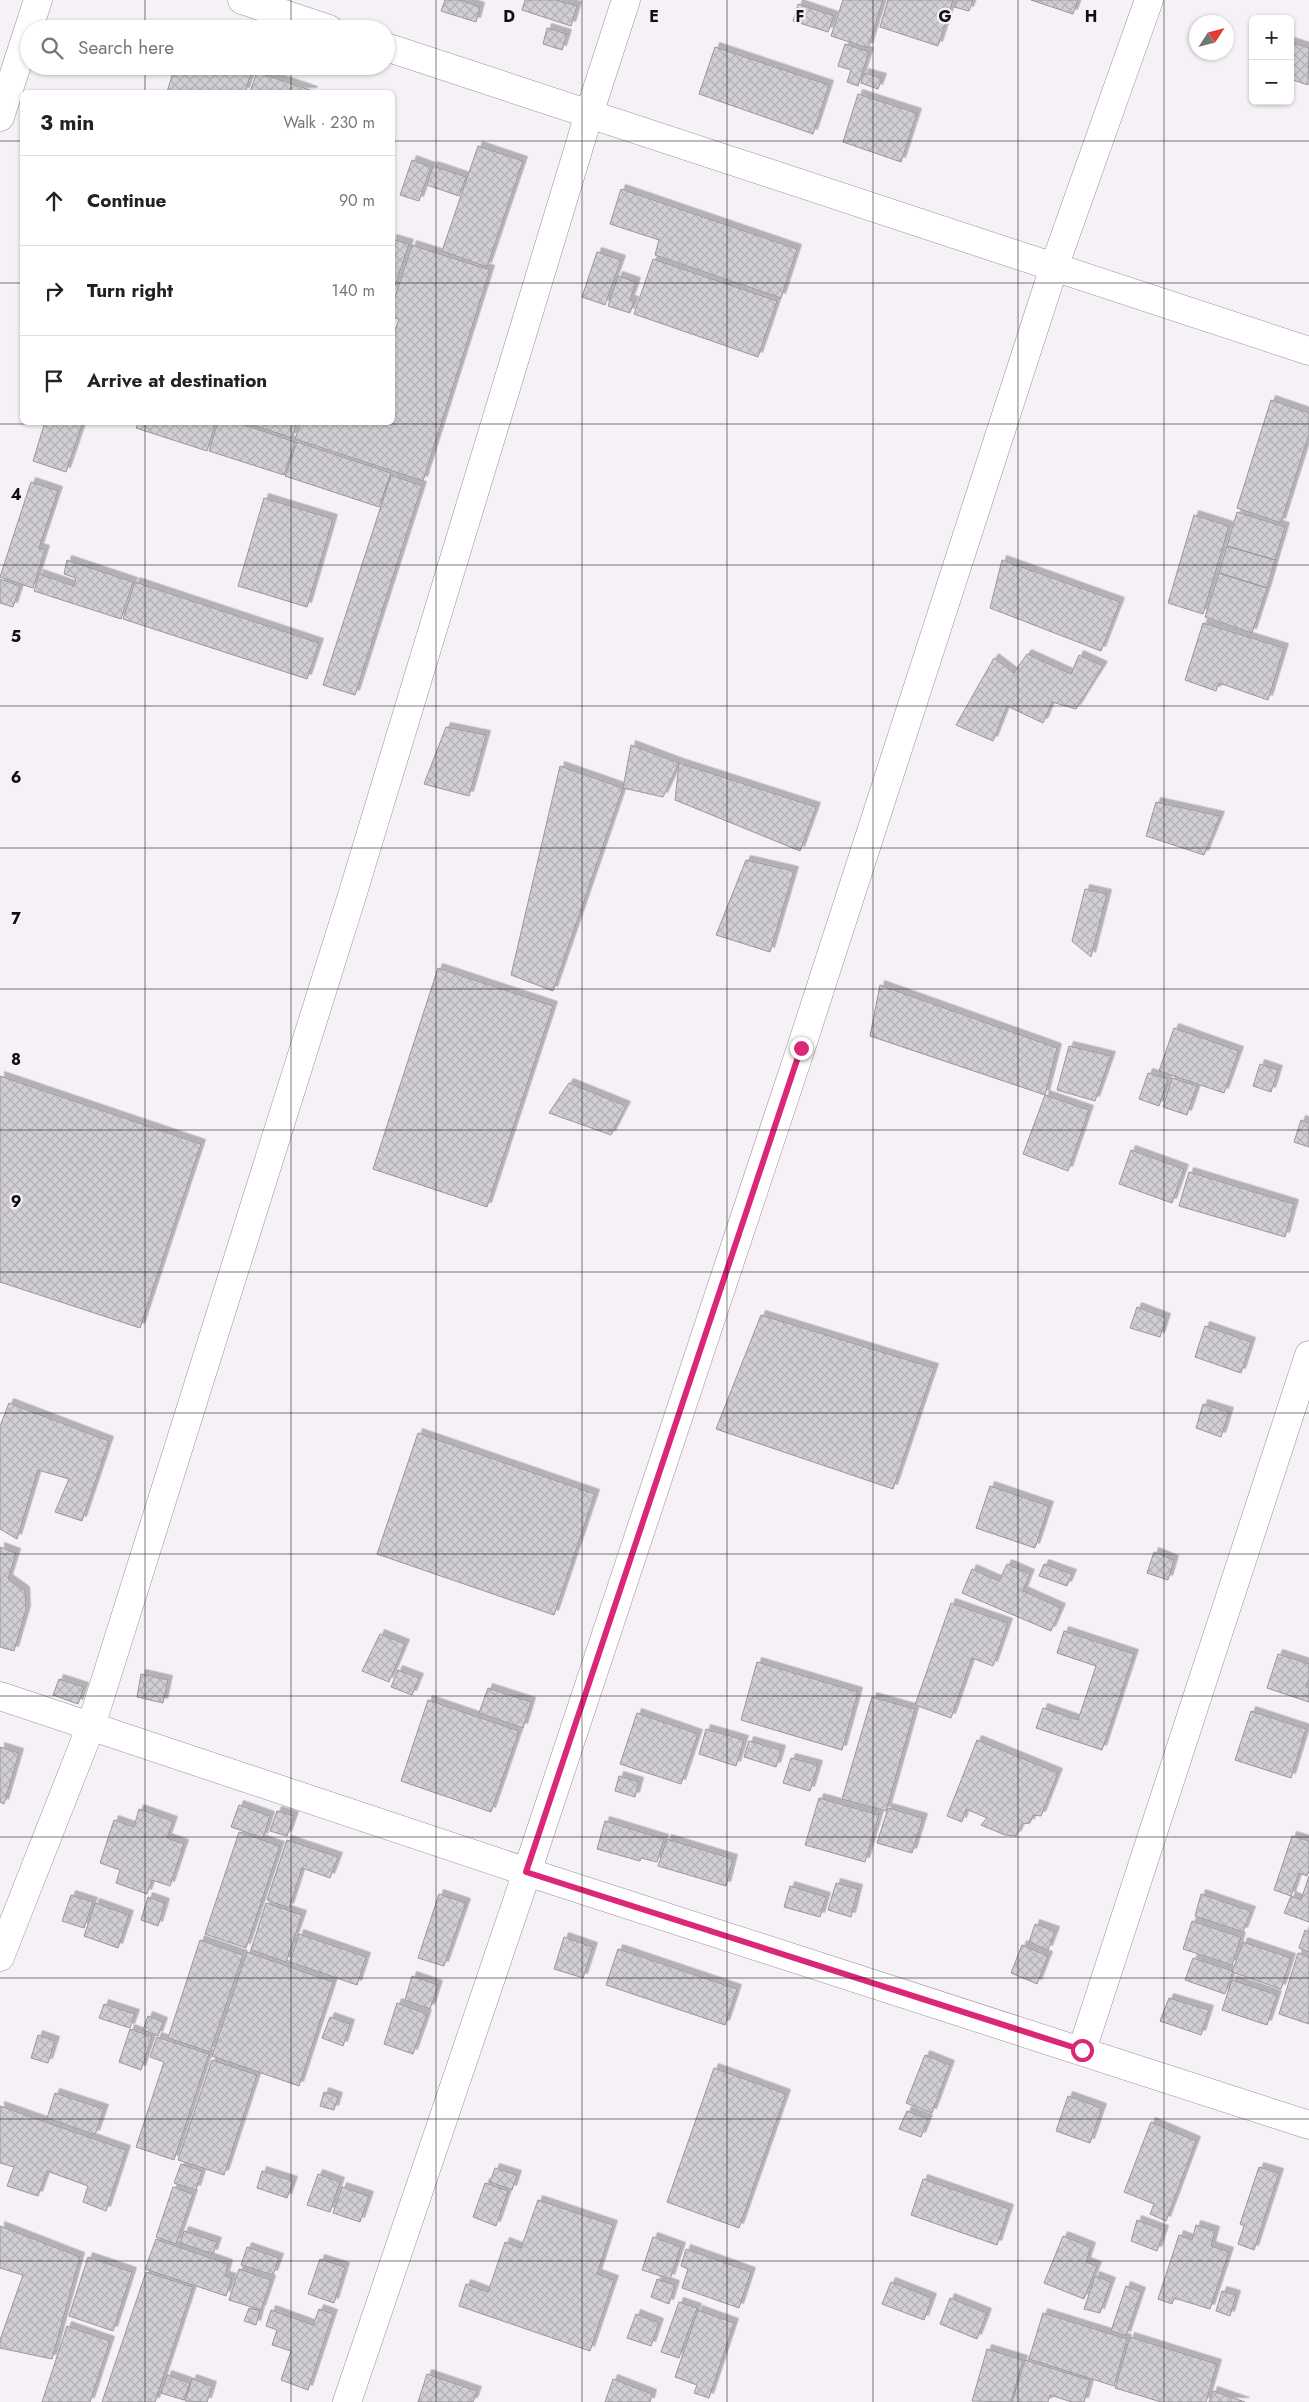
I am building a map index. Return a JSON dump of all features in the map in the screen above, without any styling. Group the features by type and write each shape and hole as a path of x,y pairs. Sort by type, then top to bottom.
{"street":[{"path":"32,20 38,0"},
{"path":"242,0 303,20"},
{"path":"0,1957 91,1726 351,899 589,114 626,0"},
{"path":"348,2402 801,1048 1054,267 1150,0"},
{"path":"395,51 1309,351"},
{"path":"0,117 20,55"},
{"path":"1082,2050 1309,1355"},
{"path":"0,1696 526,1872 1082,2050 1309,2125"}],"building":[{"path":"445,0 460,0 480,7 476,22 441,11"},
{"path":"525,0 556,0 577,6 571,26 522,10"},
{"path":"843,0 883,0 868,48 831,36"},
{"path":"888,0 953,0 938,46 880,27"},
{"path":"957,0 973,0 969,11 954,7"},
{"path":"1031,0 1078,0 1073,14"},
{"path":"798,4 834,16 828,32 793,21"},
{"path":"547,28 567,34 562,50 543,44"},
{"path":"1294,43 1309,48 1308,85 1294,80"},
{"path":"845,44 869,52 858,86 847,82 851,70 838,66"},
{"path":"715,47 829,85 813,134 699,94"},
{"path":"864,73 882,78 878,89 861,83"},
{"path":"172,75 251,75 246,90 168,90"},
{"path":"256,75 266,75 310,90 251,90"},
{"path":"858,94 917,113 901,162 843,142"},
{"path":"478,146 523,161 487,267 442,251"},
{"path":"412,160 431,167 419,201 400,195"},
{"path":"433,166 466,177 459,196 427,185"},
{"path":"621,189 797,249 781,298 655,255 659,240 610,224"},
{"path":"395,240 409,244 395,286"},
{"path":"412,245 490,270 423,481 295,439 300,425 395,425 395,330 399,319 395,318 395,297"},
{"path":"597,252 621,260 605,305 582,297"},
{"path":"653,259 777,301 758,357 634,314"},
{"path":"618,276 636,282 630,300 634,301 630,313 608,306"},
{"path":"1271,400 1309,413 1309,434 1281,523 1237,508"},
{"path":"44,425 82,425 66,472 33,461"},
{"path":"137,425 215,425 207,451 136,428"},
{"path":"217,425 245,425 295,442 284,475 209,451"},
{"path":"253,425 296,425 292,438"},
{"path":"297,442 391,473 379,507 285,476"},
{"path":"391,475 422,486 355,695 323,685"},
{"path":"31,482 58,491 39,548 45,550 33,588 0,577"},
{"path":"264,498 333,519 307,607 238,586"},
{"path":"1237,512 1285,527 1275,560 1227,546"},
{"path":"1194,515 1229,526 1203,614 1168,603"},
{"path":"1227,546 1275,560 1267,588 1219,573"},
{"path":"67,560 133,582 121,619 34,591 39,574 74,586 76,578 64,574"},
{"path":"1002,560 1120,602 1101,651 990,608"},
{"path":"1219,573 1267,588 1252,633 1205,617"},
{"path":"0,579 20,586 13,607 0,603"},
{"path":"135,582 319,643 307,679 123,619"},
{"path":"1203,623 1284,648 1268,700 1219,683 1216,691 1185,680"},
{"path":"1027,654 1071,674 1079,655 1103,666 1076,709 1052,702 1043,723 1007,706 993,741 956,725 994,658 1014,673"},
{"path":"446,727 486,735 469,796 424,784"},
{"path":"631,745 679,763 663,797 623,788"},
{"path":"679,763 816,807 800,851 675,800"},
{"path":"560,766 623,788 553,991 511,975"},
{"path":"1156,802 1220,816 1204,855 1146,836"},
{"path":"746,860 794,871 770,952 716,935"},
{"path":"1085,889 1107,894 1091,957 1072,941"},
{"path":"438,968 553,1006 487,1207 373,1169"},
{"path":"880,985 1057,1048 1045,1095 870,1036"},
{"path":"1174,1028 1239,1051 1224,1093 1159,1071"},
{"path":"1069,1046 1111,1056 1095,1101 1057,1090"},
{"path":"1260,1064 1278,1070 1271,1092 1253,1086"},
{"path":"1148,1073 1168,1079 1159,1106 1139,1099"},
{"path":"0,1076 201,1144 140,1328 0,1282"},
{"path":"1172,1078 1197,1086 1187,1115 1163,1107"},
{"path":"569,1083 626,1106 611,1135 549,1113"},
{"path":"1045,1095 1089,1110 1068,1171 1023,1154"},
{"path":"1301,1120 1309,1123 1309,1147 1294,1142"},
{"path":"1131,1150 1184,1169 1172,1203 1119,1184"},
{"path":"1189,1172 1294,1204 1285,1237 1179,1206"},
{"path":"1137,1307 1166,1318 1160,1337 1130,1328"},
{"path":"761,1315 934,1368 893,1489 716,1429"},
{"path":"1205,1326 1251,1342 1241,1373 1195,1357"},
{"path":"9,1403 109,1441 82,1521 55,1512 69,1479 38,1470 17,1539 0,1529 0,1426"},
{"path":"1203,1404 1229,1412 1221,1437 1196,1428"},
{"path":"418,1433 595,1494 554,1615 377,1554"},
{"path":"990,1486 1049,1506 1035,1548 976,1528"},
{"path":"0,1547 16,1553 8,1579 25,1591 26,1610 14,1651 0,1647"},
{"path":"1154,1552 1174,1560 1168,1580 1147,1573"},
{"path":"1007,1564 1030,1574 1023,1591 1061,1608 1051,1631 962,1593 972,1569 999,1581"},
{"path":"1044,1564 1072,1574 1067,1586 1039,1576"},
{"path":"951,1603 1008,1623 993,1666 972,1658 951,1718 915,1705"},
{"path":"1064,1631 1134,1654 1102,1750 1036,1728 1043,1708 1078,1720 1096,1666 1057,1653"},
{"path":"380,1634 405,1644 389,1682 362,1671"},
{"path":"1278,1654 1309,1664 1309,1679 1306,1687 1309,1688 1309,1702 1267,1688"},
{"path":"757,1662 858,1692 842,1750 741,1720"},
{"path":"398,1670 419,1678 412,1695 391,1687"},
{"path":"141,1674 168,1680 163,1703 137,1697"},
{"path":"59,1679 84,1687 78,1704 53,1695"},
{"path":"488,1688 531,1702 523,1728 479,1713"},
{"path":"872,1697 915,1709 886,1811 842,1799"},
{"path":"428,1700 519,1731 491,1812 401,1781"},
{"path":"1251,1711 1306,1729 1291,1778 1235,1760"},
{"path":"637,1713 698,1734 681,1784 620,1764"},
{"path":"706,1729 744,1740 736,1766 699,1754"},
{"path":"977,1740 1058,1773 1041,1816 1033,1815 1030,1823 1022,1824 1016,1836 1005,1835 981,1825 987,1818 966,1809 962,1822 947,1816"},
{"path":"749,1741 781,1750 776,1767 744,1757"},
{"path":"0,1747 19,1753 4,1804 0,1802"},
{"path":"791,1758 818,1765 810,1791 783,1783"},
{"path":"619,1776 639,1782 635,1797 615,1791"},
{"path":"819,1798 879,1815 865,1862 805,1845"},
{"path":"239,1805 270,1816 263,1838 231,1827"},
{"path":"888,1808 923,1818 912,1853 877,1843"},
{"path":"139,1809 173,1821 167,1838 184,1844 170,1886 152,1880 147,1894 116,1883 120,1870 100,1863 114,1820 134,1827"},
{"path":"277,1811 294,1816 287,1836 270,1831"},
{"path":"605,1821 664,1839 657,1862 641,1858 640,1861 597,1849"},
{"path":"239,1832 280,1846 246,1948 205,1934"},
{"path":"1292,1836 1309,1841 1309,1871 1307,1876 1299,1873 1291,1896 1274,1890"},
{"path":"667,1839 733,1859 726,1886 658,1866"},
{"path":"287,1840 338,1857 330,1878 302,1868 289,1908 267,1900"},
{"path":"1309,1876 1309,1922 1284,1913 1291,1896 1301,1900"},
{"path":"836,1883 858,1889 851,1917 828,1910"},
{"path":"790,1886 826,1897 820,1917 784,1907"},
{"path":"439,1894 466,1903 444,1966 418,1958"},
{"path":"1201,1894 1251,1911 1243,1932 1195,1916"},
{"path":"71,1895 93,1902 84,1928 62,1921"},
{"path":"148,1897 165,1903 158,1926 141,1920"},
{"path":"95,1903 129,1915 118,1948 84,1936"},
{"path":"266,1903 302,1915 286,1962 251,1950"},
{"path":"1192,1921 1241,1937 1232,1965 1183,1949"},
{"path":"1035,1924 1055,1931 1048,1950 1029,1942"},
{"path":"1305,1930 1309,1932 1309,1952 1299,1948"},
{"path":"299,1934 366,1957 357,1985 290,1962"},
{"path":"564,1937 593,1947 583,1978 554,1969"},
{"path":"200,1940 243,1955 210,2052 168,2038"},
{"path":"1243,1942 1291,1958 1281,1989 1232,1972"},
{"path":"1022,1945 1048,1956 1037,1984 1011,1973"},
{"path":"618,1949 737,1989 725,2025 606,1985"},
{"path":"247,1952 333,1982 299,2086 212,2056"},
{"path":"1298,1953 1309,1957 1309,2024 1279,2014"},
{"path":"1193,1958 1233,1971 1225,1994 1185,1980"},
{"path":"412,1976 438,1985 430,2009 405,2000"},
{"path":"1232,1980 1277,1995 1267,2025 1222,2010"},
{"path":"1169,1998 1209,2010 1201,2035 1160,2021"},
{"path":"397,2003 427,2014 413,2054 384,2044"},
{"path":"104,2004 135,2014 130,2028 99,2018"},
{"path":"148,2016 163,2022 158,2036 143,2030"},
{"path":"330,2017 350,2024 343,2046 322,2038"},
{"path":"130,2029 152,2037 141,2070 119,2062"},
{"path":"38,2035 55,2041 48,2063 31,2058"},
{"path":"157,2037 209,2054 174,2160 136,2147 164,2062 150,2057"},
{"path":"925,2055 950,2065 932,2113 906,2103"},
{"path":"212,2060 257,2075 224,2175 178,2160"},
{"path":"714,2068 786,2094 739,2228 667,2202"},
{"path":"324,2092 338,2097 334,2110 320,2106"},
{"path":"55,2093 104,2109 95,2135 47,2118"},
{"path":"1068,2096 1102,2108 1090,2143 1056,2131"},
{"path":"0,2106 126,2150 106,2211 83,2202 88,2186 47,2171 38,2196 7,2186 14,2167 0,2163"},
{"path":"907,2111 928,2119 921,2137 899,2129"},
{"path":"1151,2122 1196,2141 1166,2221 1150,2214 1154,2204 1124,2192"},
{"path":"181,2164 202,2171 196,2190 174,2183"},
{"path":"1259,2167 1279,2173 1254,2250 1238,2244 1244,2226 1240,2224"},
{"path":"495,2168 517,2175 512,2190 490,2182"},
{"path":"262,2171 293,2181 287,2198 257,2188"},
{"path":"318,2174 340,2182 330,2212 307,2205"},
{"path":"923,2179 1009,2209 997,2245 911,2215"},
{"path":"485,2183 508,2191 496,2226 473,2217"},
{"path":"173,2187 193,2194 176,2244 156,2237"},
{"path":"342,2187 369,2196 360,2222 333,2213"},
{"path":"538,2200 613,2225 597,2274 614,2280 590,2351 459,2306 466,2284 488,2292 505,2242 521,2248"},
{"path":"1137,2220 1164,2230 1157,2251 1131,2241"},
{"path":"1196,2225 1215,2231 1211,2246 1229,2252 1210,2309 1174,2298 1172,2304 1158,2299 1179,2235 1192,2240"},
{"path":"0,2226 80,2257 52,2359 0,2348 0,2340 23,2275 0,2268"},
{"path":"184,2231 217,2242 213,2254 180,2243"},
{"path":"1063,2236 1091,2247 1086,2262 1097,2266 1084,2299 1044,2283"},
{"path":"653,2237 681,2247 670,2279 642,2270"},
{"path":"156,2239 228,2264 225,2276 232,2278 226,2296 145,2269"},
{"path":"247,2247 279,2258 273,2275 241,2265"},
{"path":"686,2249 751,2272 739,2308 682,2288 688,2269 681,2266"},
{"path":"88,2257 132,2272 113,2331 69,2316"},
{"path":"320,2259 345,2267 334,2303 308,2294"},
{"path":"239,2269 271,2280 261,2310 229,2300"},
{"path":"146,2272 193,2287 155,2402 102,2402"},
{"path":"1095,2276 1111,2282 1100,2313 1084,2309"},
{"path":"657,2279 675,2285 669,2304 651,2297"},
{"path":"891,2282 932,2298 924,2320 882,2304"},
{"path":"1126,2286 1141,2292 1126,2336 1111,2331"},
{"path":"1222,2291 1236,2295 1230,2316 1216,2311"},
{"path":"950,2298 987,2313 977,2339 940,2324"},
{"path":"679,2302 697,2308 679,2358 661,2352"},
{"path":"249,2308 260,2311 256,2325 244,2321"},
{"path":"319,2309 333,2314 308,2390 281,2380 291,2351 272,2345 277,2330 266,2326 271,2310 313,2325"},
{"path":"698,2310 734,2323 709,2398 694,2393 697,2385 675,2377"},
{"path":"1043,2313 1127,2339 1114,2386 1029,2359"},
{"path":"636,2314 659,2323 651,2346 627,2338"},
{"path":"67,2326 110,2341 90,2402 42,2402"},
{"path":"1130,2337 1217,2364 1206,2402 1161,2402 1115,2388"},
{"path":"987,2349 1023,2360 1011,2402 972,2401"},
{"path":"1025,2360 1090,2380 1084,2402 1072,2402 1050,2395 1048,2402 1012,2402"},
{"path":"427,2374 477,2391 473,2402 418,2402"},
{"path":"167,2375 190,2383 184,2400 161,2393"},
{"path":"192,2379 212,2386 207,2402 185,2401"},
{"path":"613,2379 652,2394 650,2402 605,2402"},
{"path":"1213,2391 1245,2402 1209,2402"}],"route":[{"path":"801,1048 526,1872 1082,2050"}]}
